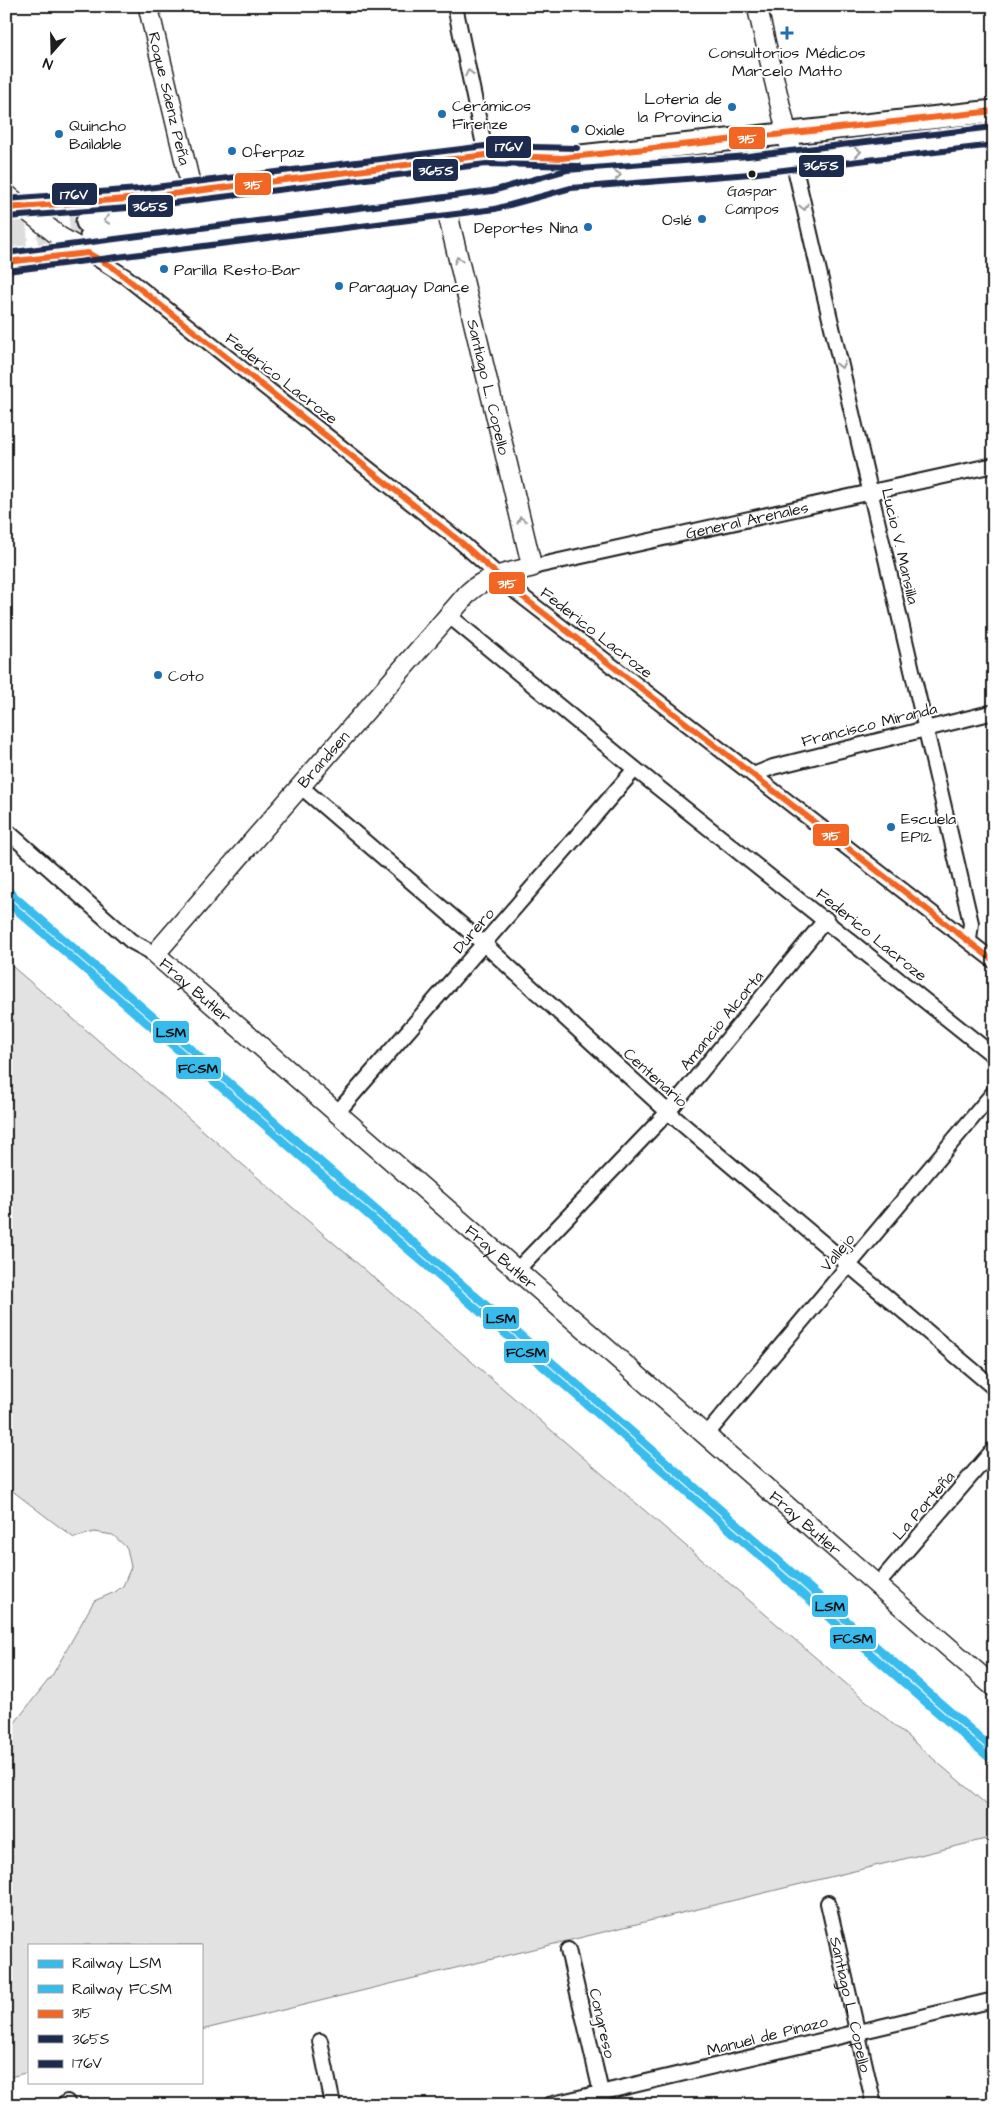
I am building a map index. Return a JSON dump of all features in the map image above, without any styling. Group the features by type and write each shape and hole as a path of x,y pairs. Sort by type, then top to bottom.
{"main road":[{"path":"89,237 346,189 562,158 994,112"},
{"path":"89,237 569,179 793,160 994,136"}],"street":[{"name":"Roque Sáenz Peña","path":"148,6 192,192"},
{"path":"455,6 486,155"},
{"path":"757,6 793,160"},
{"path":"13,207 140,198 486,155 562,158"},
{"name":"Lucio V. Mansilla","path":"793,160 971,923 968,940"},
{"path":"6,194 13,207 60,237 89,237 446,207 494,200 569,179"},
{"name":"Santiago L. Copello","path":"446,207 532,567"},
{"path":"6,262 89,237"},
{"name":"Federico Lacroze","path":"89,237 126,277 462,543 520,594 994,961"},
{"name":"General Arenales","path":"499,575 994,464"},
{"name":"Brandsen","path":"155,954 447,614 479,582 499,575"},
{"name":"Federico Lacroze","path":"447,614 635,769 826,919 994,1056"},
{"name":"Francisco Miranda","path":"754,775 773,767 994,712"},
{"name":"Durero","path":"336,1114 635,769"},
{"name":"Centenario","path":"300,786 484,944 668,1112 994,1388"},
{"name":"Fray Butler","path":"6,830 131,941 155,954 336,1114 707,1434 994,1687"},
{"name":"Amancio Alcorta","path":"517,1270 668,1112 826,919"},
{"name":"Vallejo","path":"707,1434 994,1092"},
{"name":"La Porteña","path":"878,1584 994,1449"},
{"name":"Santiago L. Copello","path":"828,1903 874,2105"},
{"name":"Congreso","path":"568,1950 603,2099"},
{"name":"Manuel de Pinazo","path":"549,2105 603,2099 857,2032 994,2000"},
{"path":"320,2041 333,2105"}],"shaded area":[{"path":"6,961 994,1811 994,1837 202,2030 202,1944 28,1944 28,2072 6,2078 6,1734 53,1674 94,1601 115,1592 123,1586 131,1567 127,1548 113,1535 94,1532 74,1538 6,1486"}],"tunnel":[{"path":"6,232 87,222"},
{"path":"6,247 80,239"}],"rail line":[{"name":"LSM","path":"6,889 629,1429 994,1750"},
{"name":"FCSM","path":"6,901 623,1436 988,1757"}],"transit line":[{"name":"315","path":"6,208 140,198 486,155 562,158 994,111"},
{"name":"176V","path":"6,253 492,191 567,170 748,156 993,127"},
{"name":"365S","path":"7,271 495,209 571,188 750,174 994,145"},
{"name":"176V","path":"6,199 139,189 485,146 577,148"},
{"name":"365S","path":"7,217 141,207 486,164 579,166"},
{"name":"315","path":"6,262 88,253 111,266 462,543 519,594 994,961"}],"place":[{"name":"Consultorios Médicos Marcelo Matto","path":"787,33"},
{"name":"Loteria de la Provincia","path":"732,107"},
{"name":"Cerámicos Firenze","path":"442,114"},
{"name":"Oxiale","path":"575,129"},
{"name":"Quincho Bailable","path":"59,134"},
{"name":"Oferpaz","path":"232,151"},
{"name":"Gaspar Campos","path":"752,174"},
{"name":"Oslé","path":"702,219"},
{"name":"Deportes Nina","path":"588,227"},
{"name":"Parilla Resto-Bar","path":"164,269"},
{"name":"Paraguay Dance","path":"339,286"},
{"name":"Coto","path":"158,675"},
{"name":"Escuela EP12","path":"891,827"}]}
